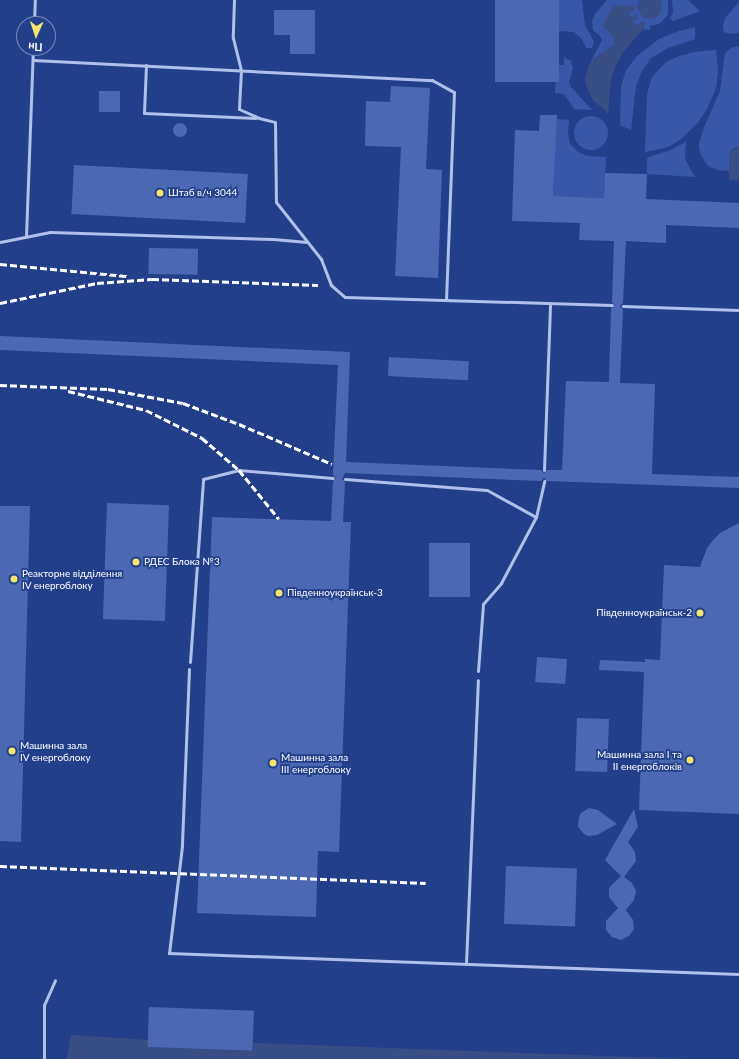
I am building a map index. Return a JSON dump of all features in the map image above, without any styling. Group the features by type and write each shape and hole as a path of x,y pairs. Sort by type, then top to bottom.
{"lane":[{"path":"34,16 35,0"},
{"path":"234,0 233,38 241,70 239,108 259,118"},
{"path":"26,237 33,56"},
{"path":"33,60 432,80 454,92 446,300"},
{"path":"146,65 144,113 259,118 275,122 276,202 321,259 331,285 345,296 612,305"},
{"path":"0,242 50,232 273,239 307,242"},
{"path":"544,470 550,304"},
{"path":"623,306 739,310"},
{"path":"190,662 203,479 239,470 333,478"},
{"path":"345,479 487,490 536,517"},
{"path":"478,671 483,604 501,583 536,517 544,481"},
{"path":"189,669 182,846 169,953 739,974"},
{"path":"466,964 478,680"},
{"path":"44,1059 44,1005 55,980"}],"shaded area":[{"path":"559,0 582,0 585,25 594,42 592,48 586,48 582,39 574,32 558,31"},
{"path":"607,0 640,0 638,3 658,16 662,6 660,0 668,0 668,15 659,24 650,26 650,30 643,29 645,23 642,21 638,27 633,22 638,18 631,18 628,12 634,6 604,22 604,27 614,37 614,45 596,57 589,65 602,40 593,30 592,21 595,14"},
{"path":"640,0 660,0 662,6 659,16 648,19 643,17 637,8"},
{"path":"672,0 688,0 700,11 673,21 670,18 673,12"},
{"path":"739,2 739,33 731,34 724,32 723,26 725,18"},
{"path":"614,5 634,6 634,11 628,12 631,18 636,14 638,17 633,22 638,27 642,21 646,23 643,29 623,52 615,67 611,80 608,113 593,100 587,88 585,79 589,65 596,57 614,45 614,37 604,27 604,22"},
{"path":"695,27 695,39 668,48 651,58 641,73 636,86 631,130 620,125 621,87 626,70 637,56 659,39 679,31"},
{"path":"739,46 739,146 730,151 729,171 718,170 710,167 705,162 700,153 699,144 703,130 720,91 725,53 731,48"},
{"path":"716,50 718,72 716,88 708,107 698,123 680,140 668,147 645,152 647,94 652,77 666,62 679,56 694,52"},
{"path":"564,57 571,61 573,68 569,82 571,87 592,110 574,109 564,94 555,93 556,65 564,65"},
{"path":"591,116 603,121 608,133 603,145 591,150 579,145 574,133 579,121"},
{"path":"556,119 569,120 568,134 570,144 578,152 588,156 606,157 604,198 553,196"},
{"path":"686,142 685,159 695,177 647,174 647,159 649,157 671,150"},
{"path":"739,146 739,181 729,180 730,151 735,150"},
{"path":"71,1035 148,1040 148,1047 253,1051 253,1043 687,1059 67,1059"}],"building":[{"path":"495,0 559,0 559,82 495,82"},
{"path":"274,10 315,10 315,54 290,54 290,35 274,35"},
{"path":"391,86 430,88 426,169 442,170 438,278 395,276 401,147 365,146 366,101 390,102"},
{"path":"99,91 120,91 120,112 99,112"},
{"path":"540,115 557,115 553,196 604,198 605,173 647,174 646,199 739,203 739,228 666,225 666,243 626,241 623,303 620,306 623,309 620,383 655,384 652,474 739,477 739,488 547,481 544,478 541,481 345,473 342,479 345,482 343,522 351,522 339,852 318,851 316,917 197,913 212,517 331,521 333,481 336,478 333,475 338,365 0,350 0,336 350,352 346,462 541,470 544,473 547,470 562,470 566,381 609,382 611,308 615,305 612,302 614,241 579,240 580,223 512,221 515,130 539,131"},
{"path":"177,123 183,123 187,127 187,133 183,137 177,137 173,133 173,127"},
{"name":"Штаб в/ч 3044","path":"74,165 248,174 245,223 71,214"},
{"path":"149,248 198,249 198,275 149,274"},
{"path":"389,357 469,361 468,380 388,376"},
{"name":"РДЕС Блока №3","path":"107,503 169,505 165,621 103,619"},
{"path":"0,506 30,506 21,842 0,841"},
{"name":"Машинна зала I та II енергоблоків","path":"739,523 739,814 639,810 644,672 599,670 600,660 645,662 645,659 660,660 664,565 700,567 707,548 713,540 720,533"},
{"path":"429,543 470,543 470,597 429,597"},
{"path":"537,657 567,659 565,684 535,682"},
{"path":"577,718 609,719 607,772 575,771"},
{"path":"589,808 598,810 617,824 597,835 588,836 584,834 578,827 579,817 581,813"},
{"path":"634,809 638,827 628,842 635,852 636,861 624,877 632,883 636,891 634,900 626,910 633,920 634,929 629,936 621,940 612,937 606,930 606,921 618,908 609,897 609,888 621,876 605,860"},
{"path":"506,866 577,868 575,926 504,924"},
{"path":"149,1007 254,1011 253,1051 148,1047"}],"railway":[{"path":"0,264 128,276"},
{"path":"0,303 97,283 152,279 318,285"},
{"path":"0,385 108,389 183,403 239,424 332,464"},
{"path":"68,391 146,410 202,438 239,470 279,519"},
{"path":"0,866 426,883"}],"place":[{"name":"Штаб в/ч 3044","path":"160,193"},
{"name":"РДЕС Блока №3","path":"136,562"},
{"name":"Реакторне відділення IV енергоблоку","path":"14,579"},
{"name":"Південноукраїнськ-3","path":"279,593"},
{"name":"Південноукраїнськ-2","path":"700,613"},
{"name":"Машинна зала IV енергоблоку","path":"12,751"},
{"name":"Машинна зала I та II енергоблоків","path":"690,760"},
{"name":"Машинна зала III енергоблоку","path":"273,763"}]}
